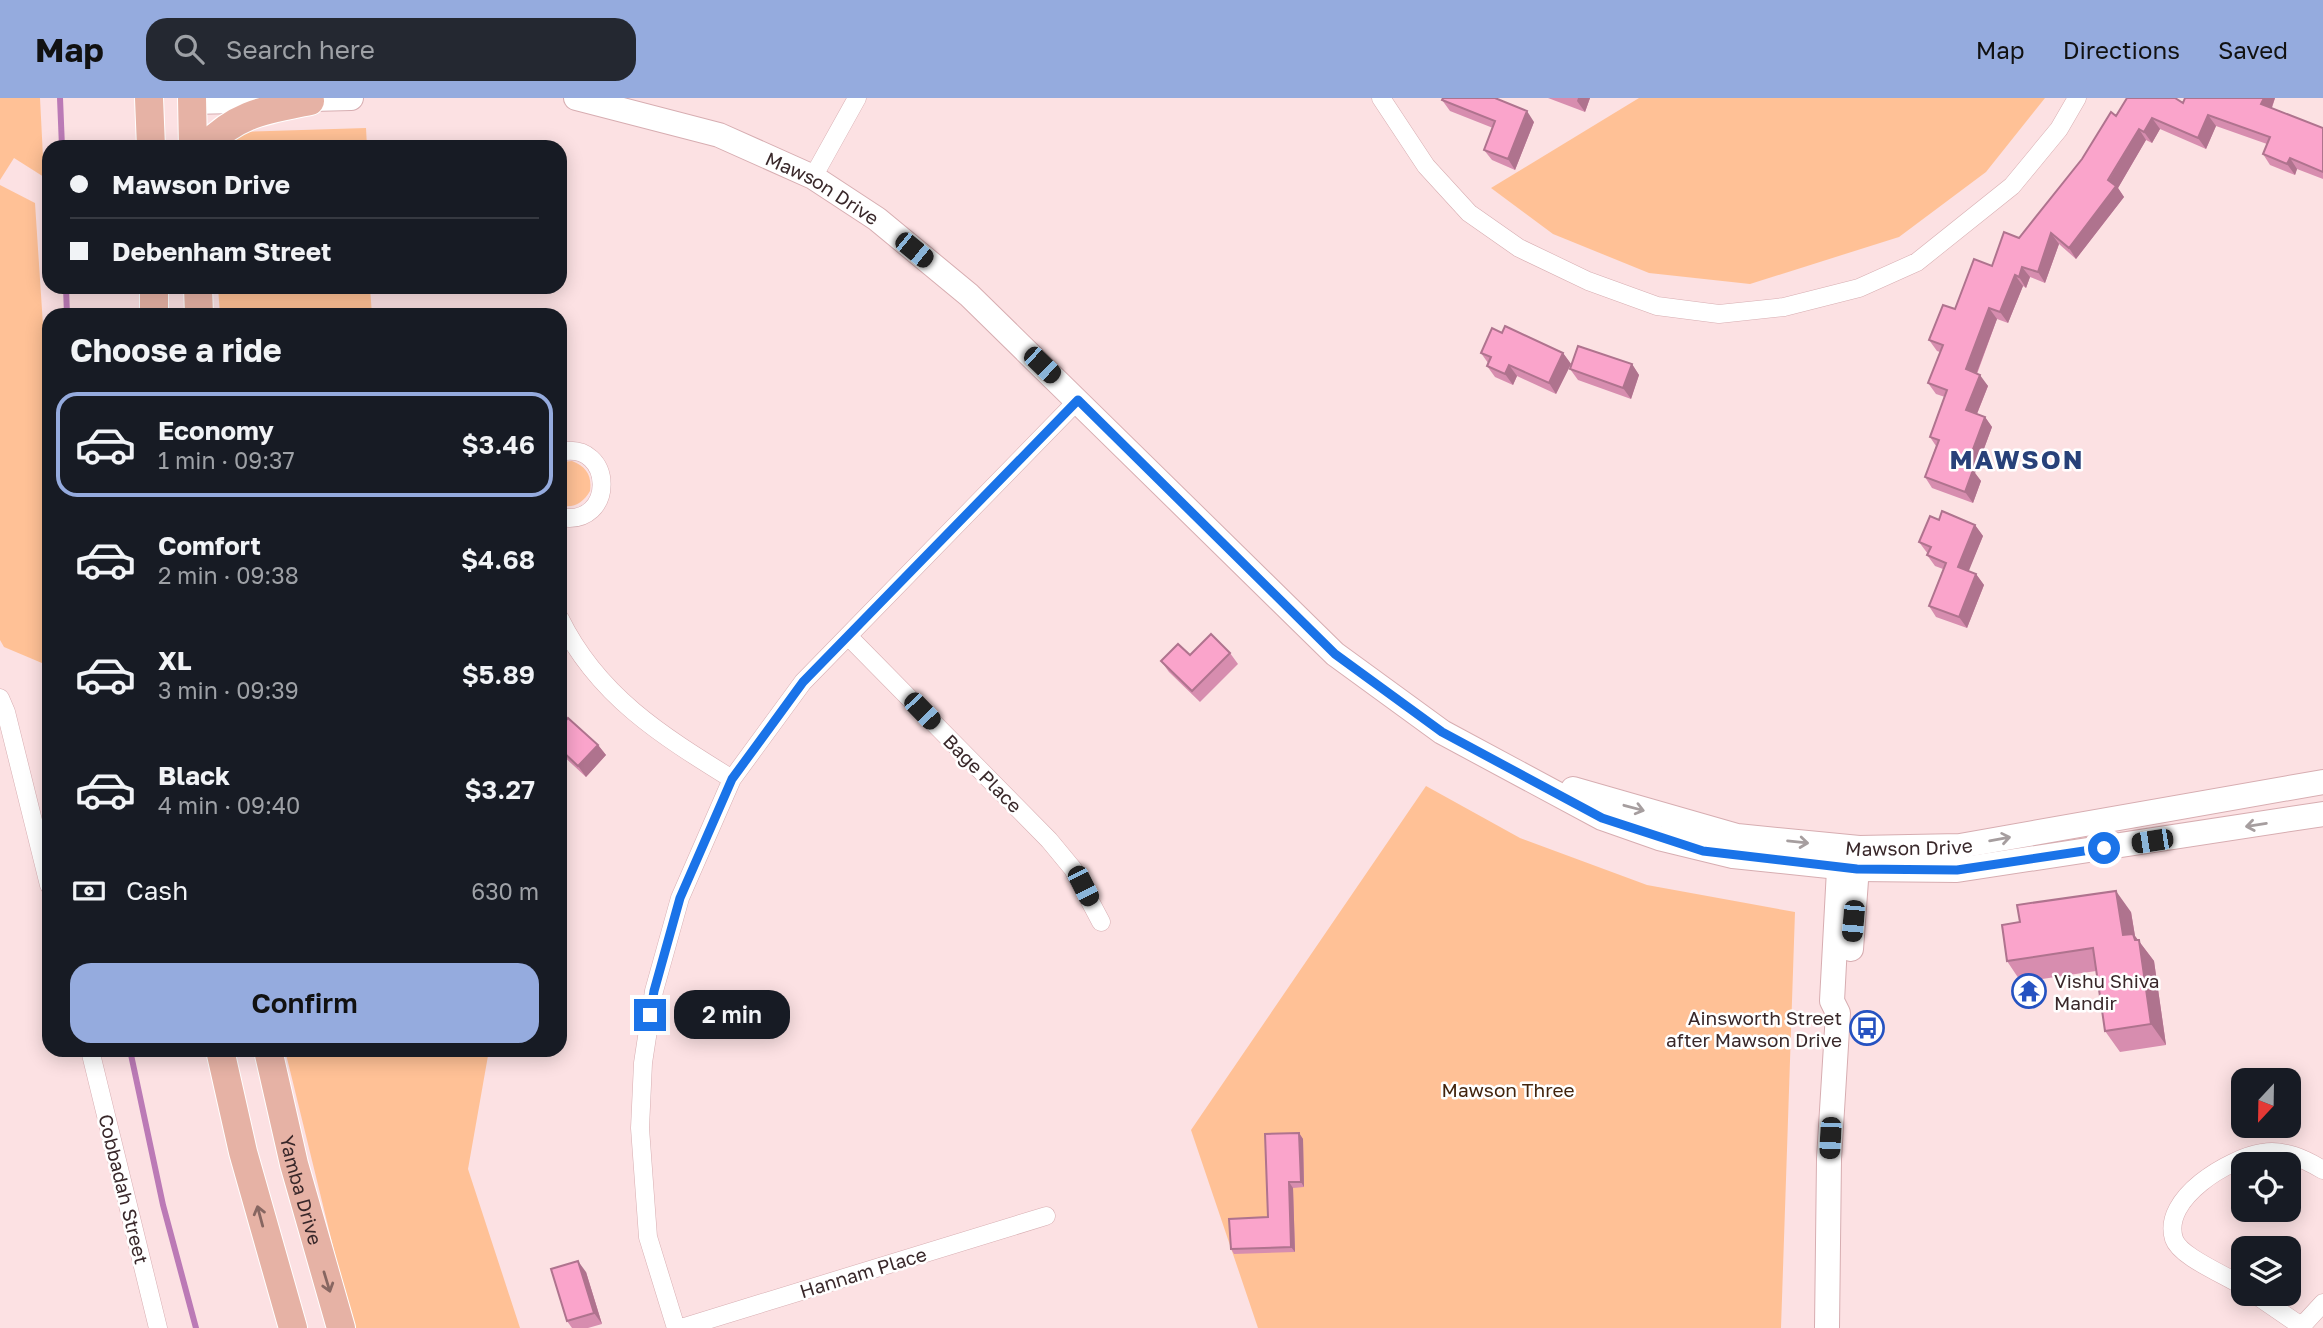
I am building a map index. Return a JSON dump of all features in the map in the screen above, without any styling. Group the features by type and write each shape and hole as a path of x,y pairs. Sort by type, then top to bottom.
{"main road":[{"path":"151,140 149,101 310,101 351,98"},
{"name":"Mawson Drive","path":"576,98 719,135 813,177 877,219 969,295 1335,654 1442,732 1602,818 1659,838 1733,856 1849,858 1957,870 2323,814"},
{"path":"192,100 193,140"},
{"path":"212,140 226,126 250,114 310,101"},
{"name":"Mawson Drive","path":"1849,858 1960,846 2323,782"},
{"path":"1827,1328 1829,1159 1838,1013 1846,1003 1849,858"},
{"path":"222,1057 246,1165 293,1328"},
{"name":"Yamba Drive","path":"270,1057 294,1164 341,1328"}],"street":[{"path":"813,177 857,98"},
{"path":"1381,98 1426,166 1451,194 1468,212 1519,247 1588,281 1657,306 1719,314 1784,307 1846,291 1917,262 2012,186 2059,129 2077,98"},
{"path":"679,1328 648,1237 640,1128 643,1063 654,991 680,898 732,779 803,682 1078,400"},
{"path":"567,452 586,455 600,472 603,483 596,504 589,512 578,517 567,517"},
{"path":"567,633 575,648 615,695 658,733 732,779"},
{"name":"Bage Place","path":"849,637 1049,840 1073,869 1101,922"},
{"path":"0,698 6,712 42,857"},
{"name":"Cobbadah Street","path":"92,1057 158,1328"},
{"path":"2231,1280 2184,1253 2174,1240 2172,1223 2179,1204 2192,1189 2214,1174 2263,1153 2288,1154 2323,1170"},
{"name":"Hannam Place","path":"679,1328 1046,1216"},
{"path":"2271,1306 2301,1327 2323,1303"}],"green space":[{"path":"0,98 40,98 42,176 14,158 0,180"},
{"path":"1639,98 2045,98 1986,172 1899,237 1750,284 1649,273 1553,234 1491,188"},
{"path":"366,128 367,140 232,140 237,132"},
{"path":"0,185 35,203 42,310 42,663 4,647 0,640"},
{"path":"218,294 370,294 372,308 220,308"},
{"path":"567,461 581,466 590,481 590,491 584,499 569,506 567,506"},
{"name":"Mawson Three","path":"1426,786 1520,838 1647,885 1795,912 1781,1328 1258,1328 1191,1130"},
{"path":"287,1057 488,1057 468,1169 520,1328 353,1328"}],"building":[{"path":"1495,98 1527,111 1508,159 1484,150 1495,121 1442,100"},
{"path":"2127,98 2175,98 2183,103 2185,98 2264,98 2261,104 2323,128 2323,172 2290,158 2287,164 2263,154 2270,137 2208,115 2198,138 2152,118 2144,132 2139,129 2108,180 2116,186 2069,248 2051,233 2038,272 2022,267 2019,277 2015,275 2000,312 1989,308 1966,369 1980,375 1966,410 1985,417 1966,468 1973,470 1965,492 1925,477 1939,440 1930,437 1947,390 1928,383 1943,345 1929,340 1943,305 1955,309 1974,259 1992,266 2004,232 2019,238 2082,159 2111,112 2116,116"},
{"path":"1505,326 1563,353 1549,383 1509,365 1505,374 1487,366 1491,357 1481,353 1492,328 1502,333"},
{"path":"1578,346 1632,364 1623,388 1570,369"},
{"path":"1942,511 1975,525 1958,567 1976,574 1959,617 1929,606 1946,563 1927,555 1931,547 1919,542 1930,516 1939,520"},
{"path":"1211,634 1230,653 1192,691 1161,661 1178,644 1190,655"},
{"path":"567,719 598,745 578,766 567,756"},
{"path":"2116,891 2123,935 2133,934 2135,940 2139,940 2151,1024 2105,1031 2093,948 2007,961 2002,925 2020,922 2017,905"},
{"path":"1299,1133 1301,1182 1289,1182 1291,1247 1231,1249 1229,1219 1268,1217 1265,1134"},
{"path":"578,1261 594,1313 567,1321 551,1269"}],"waterway":[{"path":"60,98 62,140"},
{"path":"66,294 67,308"},
{"path":"131,1057 163,1205 196,1328"}],"place":[{"name":"Vishu Shiva Mandir","path":"2029,991"},
{"name":"Ainsworth Street after Mawson Drive","path":"1867,1028"}],"district":[{"name":"MAWSON","path":"2017,459"}],"route":[{"path":"650,1015 680,898 732,779 803,682 1078,400 1335,654 1466,747 1602,818 1703,851 1857,869 1957,870 2104,848"}]}
